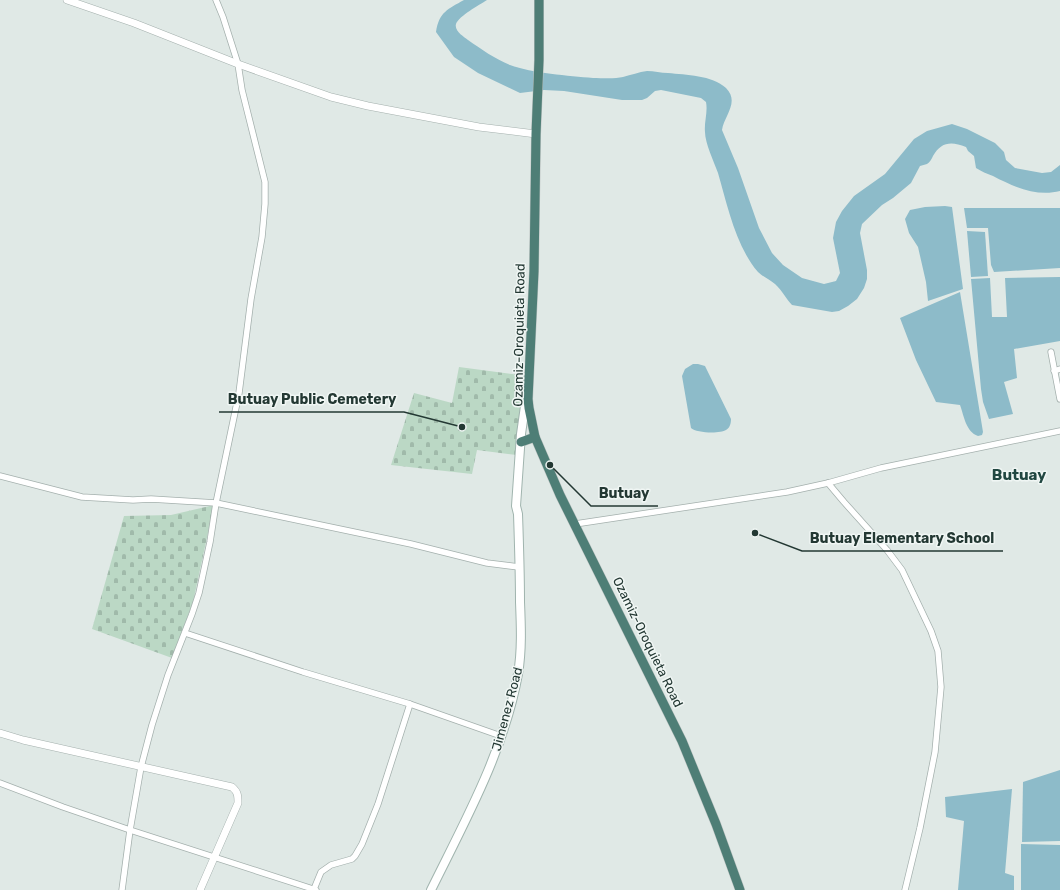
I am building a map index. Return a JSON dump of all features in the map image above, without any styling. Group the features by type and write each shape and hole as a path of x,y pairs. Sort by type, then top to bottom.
{"highway":[{"name":"Ozamiz-Oroquieta Road","path":"540,0 534,271 528,387 529,408 535,438 560,496 682,740 716,824 740,890"},
{"path":"523,441 535,438"}],"main road":[{"name":"Jimenez Road","path":"431,890 492,760 513,696 520,659 521,643 518,514 528,387"},
{"name":"Jimenez Road","path":"523,441 529,408"}],"street":[{"path":"67,0 134,23 238,64 331,97 368,106 479,127 536,134"},
{"path":"122,890 130,830 141,767 152,725 168,675 199,594 210,542 216,503 239,394 250,310 259,258 265,204 265,182 242,90 238,64 216,0"},
{"path":"1051,352 1057,370 1060,399"},
{"path":"575,524 787,492 828,483 881,468 1060,431"},
{"path":"0,476 82,497 216,503 411,544 487,563 519,567"},
{"path":"828,483 887,550 902,570 931,631 938,651 941,687 934,752 920,828 905,890"},
{"path":"184,633 303,672 410,704 501,736"},
{"path":"0,783 130,830 315,890 321,872 331,865 355,856 362,844 378,804 410,704"},
{"path":"0,733 232,787 236,791 238,803 200,890"}],"green space":[{"path":"459,367 528,376 517,455 477,450 472,474 391,465 414,393 452,403"},
{"path":"214,505 193,602 172,658 92,629 124,516 171,515"}],"water":[{"path":"464,0 487,0 461,18 456,24 456,29 464,37 483,50 510,65 540,72 593,78 620,78 647,71 691,75 714,80 726,88 732,98 730,109 722,130 738,168 759,228 772,253 783,265 802,278 824,284 836,281 840,273 833,238 836,222 842,211 854,196 885,174 914,139 927,131 952,124 967,129 995,143 1004,152 1006,160 1015,168 1042,173 1051,172 1060,165 1060,191 1051,193 1034,192 1009,184 976,168 974,156 966,147 956,144 943,145 936,151 927,164 920,166 911,183 882,205 862,224 860,233 867,270 867,279 864,288 857,299 839,311 832,312 792,305 773,282 758,272 750,262 738,238 718,173 706,142 706,102 701,98 661,90 655,91 647,98 642,100 622,100 564,91 544,90 520,93 478,73 454,57 436,32 437,25 442,15"},
{"path":"925,207 952,207 963,289 928,301 926,282 918,247 909,233 905,219 910,210"},
{"path":"964,208 1060,208 1060,268 994,272 991,265 988,228 967,228"},
{"path":"967,231 985,232 988,276 971,277"},
{"path":"1060,277 1060,341 1014,349 1017,378 1004,382 1013,414 989,419 983,402 981,389 971,279 990,278 992,317 1007,317 1005,278"},
{"path":"960,292 983,432 982,435 978,436 968,427 960,405 936,402 916,360 900,318"},
{"path":"693,364 705,366 731,419 730,425 726,430 719,432 708,432 698,431 691,428 682,376 685,369"},
{"path":"1060,770 1060,841 1022,842 1023,782"},
{"path":"1012,789 1005,873 1014,876 1014,890 958,890 964,821 946,817 945,797"},
{"path":"1021,844 1060,845 1060,890 1021,890"}],"place":[{"name":"Butuay Public Cemetery","path":"462,427"},
{"name":"Butuay","path":"550,465"},
{"name":"Butuay Elementary School","path":"755,533"}],"district":[{"name":"Butuay","path":"1019,475"}]}
